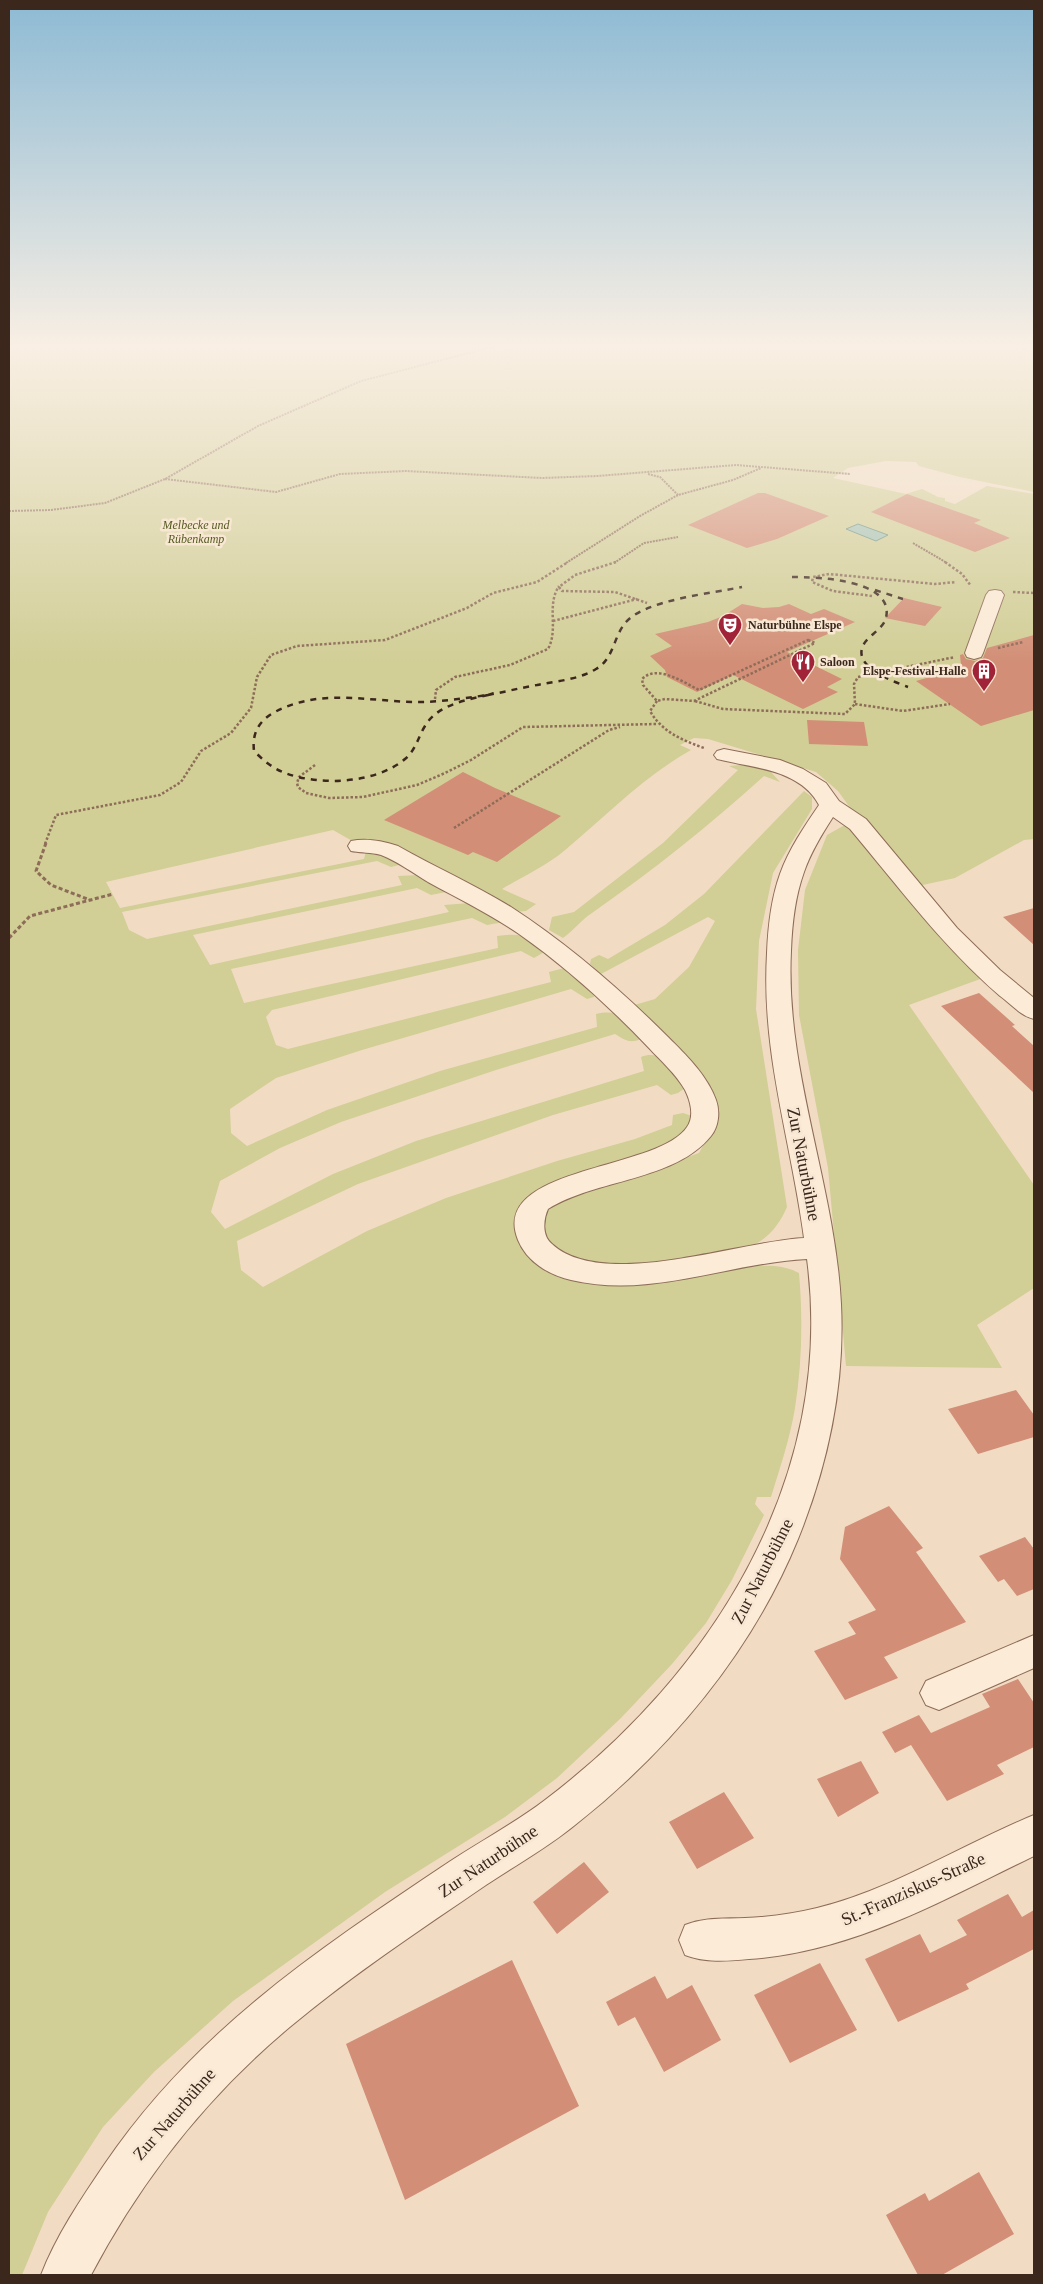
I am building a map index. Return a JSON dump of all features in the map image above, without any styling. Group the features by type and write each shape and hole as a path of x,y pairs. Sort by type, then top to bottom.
{"street":[{"path":"974,653 995,595"},
{"path":"724,755 758,760 818,786 830,805 858,824 949,933 991,975 1034,1011"},
{"name":"Zur Naturbühne","path":"65,2275 88,2230 146,2144 233,2048 277,2010 395,1922 549,1820 577,1798 639,1741 681,1695 726,1639 746,1608 780,1540 805,1473 816,1432 826,1369 826,1300 820,1248 784,1058 778,1016 778,952 785,899 791,876 807,838 830,805"},
{"path":"359,846 390,851 507,915 546,941 598,983 670,1054 697,1088 703,1101 705,1116 700,1130 689,1143 664,1156 566,1187 537,1202 531,1214 530,1230 533,1242 543,1253 550,1259 576,1271 604,1276 690,1267 780,1250 820,1248"},
{"path":"939,1693 1034,1651"},
{"name":"St.-Franziskus-Straße","path":"700,1940 745,1940 782,1935 816,1929 850,1919 899,1899 1034,1835"}],"path":[{"path":"9,511 51,510 105,503 165,479 213,452"},
{"path":"165,479 276,492 340,474 406,471 542,478 736,466 850,474"},
{"path":"90,900 51,885 36,871 56,815 160,796 181,782 201,751 231,733 251,708 257,677 271,655 297,646 385,640 467,608 493,593 537,582 640,516 678,495 733,480 761,468"},
{"path":"645,473 660,477 678,495"},
{"path":"435,700 436,690 450,679 510,665 548,649 551,642 553,621 552,596 560,586 576,575 612,564 643,543 678,537"},
{"path":"913,543 960,573 969,580 971,586"},
{"path":"872,596 836,592 819,587 812,582 813,577 815,575 845,574 935,584 956,582"},
{"path":"560,586 559,589 562,591 589,589 612,591 638,598 648,603"},
{"path":"553,621 638,598"},
{"path":"657,701 643,685 642,679 646,675 664,673 699,690 808,640 815,643 694,701"},
{"path":"724,755 685,742 656,724 650,711 657,701 675,699 694,701 723,709 845,714 855,704 854,684 858,677 1023,642"},
{"path":"855,704 903,711 950,704"},
{"path":"315,765 299,777 297,782 298,787 306,793 329,798 363,797 410,787 445,773 471,760 523,727 656,724"},
{"path":"454,828 609,730 626,726"},
{"path":"9,938 30,916 113,894"}],"green space":[{"name":"Melbecke und Rübenkamp","path":"9,452 1034,452 1034,492 960,477 919,466 916,462 886,461 848,468 833,478 906,494 922,489 955,504 987,486 1034,494 1034,839 1024,840 955,878 918,886 861,823 838,791 816,772 708,739 694,738 680,745 691,750 657,772 564,851 502,889 536,904 526,911 515,912 398,850 379,842 354,842 333,830 106,882 120,908 364,859 366,851 384,854 403,864 391,867 377,861 122,912 129,930 147,939 402,885 398,876 419,875 451,891 431,895 417,888 193,935 210,965 449,912 444,905 470,903 504,922 487,925 472,918 231,969 244,1003 498,948 497,936 524,936 536,941 546,951 534,958 521,951 272,1010 266,1017 276,1045 288,1049 551,982 549,972 564,968 576,973 595,990 594,997 587,999 571,989 362,1050 276,1078 230,1109 231,1133 247,1146 327,1110 440,1071 597,1027 596,1014 618,1014 628,1021 643,1038 629,1041 615,1034 496,1070 341,1122 280,1148 220,1181 211,1212 225,1229 333,1174 416,1141 644,1071 641,1057 649,1055 662,1058 672,1068 685,1088 671,1095 657,1085 553,1115 358,1184 237,1241 241,1270 263,1287 367,1231 446,1198 557,1161 635,1139 672,1125 673,1115 683,1113 692,1116 692,1126 679,1138 663,1148 629,1162 542,1190 527,1198 522,1206 519,1220 521,1241 524,1248 532,1259 549,1270 576,1280 597,1283 640,1283 753,1266 772,1266 790,1269 799,1273 801,1307 800,1358 793,1419 778,1475 771,1497 757,1497 755,1504 764,1515 732,1580 706,1623 672,1664 621,1718 557,1778 505,1817 385,1892 233,2001 154,2072 103,2127 48,2212 22,2275 9,2275"},
{"path":"751,764 770,771 780,782 764,776 680,847 588,916 563,938 549,930 552,917 574,912 663,843 738,770 729,766"},
{"path":"804,791 812,797 812,809 773,873 759,941 756,1009 787,1207 785,1212 772,1231 759,1242 744,1248 697,1258 616,1264 594,1263 578,1260 566,1255 552,1245 541,1230 545,1207 699,1153 719,1117 712,1098 631,1006 655,999 689,967 715,921 708,917 601,974 590,964 591,959 599,955 608,959 665,925 704,894"},
{"path":"854,825 983,978 909,1005 1034,1185 1034,1288 977,1325 1002,1368 846,1366 828,1168 799,1015 798,950 805,890 827,835 843,826"}],"shaded area":[{"path":"858,524 888,535 876,541 846,529"}],"building":[{"path":"758,493 765,493 829,516 777,539 747,548 688,525"},
{"path":"907,494 981,520 974,523 1010,538 975,552 871,512"},
{"path":"904,598 942,607 925,626 885,618"},
{"name":"Naturbühne Elspe","path":"742,604 763,608 789,604 811,614 824,609 855,622 787,652 842,679 827,687 838,692 803,709 733,675 697,692 667,677 665,670 650,656 672,646 655,634 708,622 723,616"},
{"name":"Elspe-Festival-Halle","path":"1034,635 1034,710 981,726 916,681 951,671 948,669 961,665 960,655 963,654 966,659 975,661 983,658 987,648"},
{"path":"807,720 864,722 868,746 809,744"},
{"path":"463,772 561,816 497,862 473,852 468,855 384,820"},
{"path":"1034,908 1034,945 1003,917"},
{"path":"979,993 1015,1025 1012,1026 1034,1046 1034,1093 941,1006"},
{"path":"1016,1390 1034,1415 1034,1437 978,1454 948,1409"},
{"path":"889,1506 923,1548 916,1552 966,1622 884,1657 898,1678 845,1700 814,1651 856,1634 848,1622 876,1610 840,1559 845,1527"},
{"path":"1025,1537 1034,1549 1034,1589 1017,1596 1004,1579 998,1582 979,1556"},
{"path":"1018,1679 1034,1703 1034,1747 997,1765 1004,1774 947,1801 911,1745 895,1753 882,1732 919,1715 931,1733 990,1707 982,1694"},
{"path":"861,1761 879,1793 838,1817 817,1779"},
{"path":"724,1792 754,1838 697,1869 669,1822"},
{"path":"584,1862 609,1892 557,1934 533,1902"},
{"path":"1008,1894 1022,1917 1034,1910 1034,1949 966,1984 969,1989 898,2022 865,1959 920,1934 930,1953 967,1935 957,1920"},
{"path":"512,1960 579,2106 405,2200 346,2044"},
{"path":"820,1963 857,2030 790,2063 754,1995"},
{"path":"655,1976 667,1999 692,1985 721,2040 664,2072 635,2017 618,2026 606,2002"},
{"path":"979,2172 1014,2234 942,2275 918,2275 886,2215 925,2193 929,2201"}],"railway":[{"path":"792,577 818,578 851,583 867,588 878,595 886,605 886,618 866,641 862,650 862,657 874,671 908,687"},
{"path":"488,695 582,676 602,665 610,654 618,634 626,622 635,614 680,598 742,587"},
{"path":"875,590 903,599"},
{"path":"488,695 494,693"},
{"path":"488,695 444,708 430,719 414,748 405,759 379,774 363,778 330,781 299,777 276,769 254,751 255,734 263,720 291,705 309,700 345,698 428,702 488,695"}],"place":[{"name":"Naturbühne Elspe","path":"730,646"},
{"name":"Saloon","path":"803,683"},
{"name":"Elspe-Festival-Halle","path":"984,692"}]}
